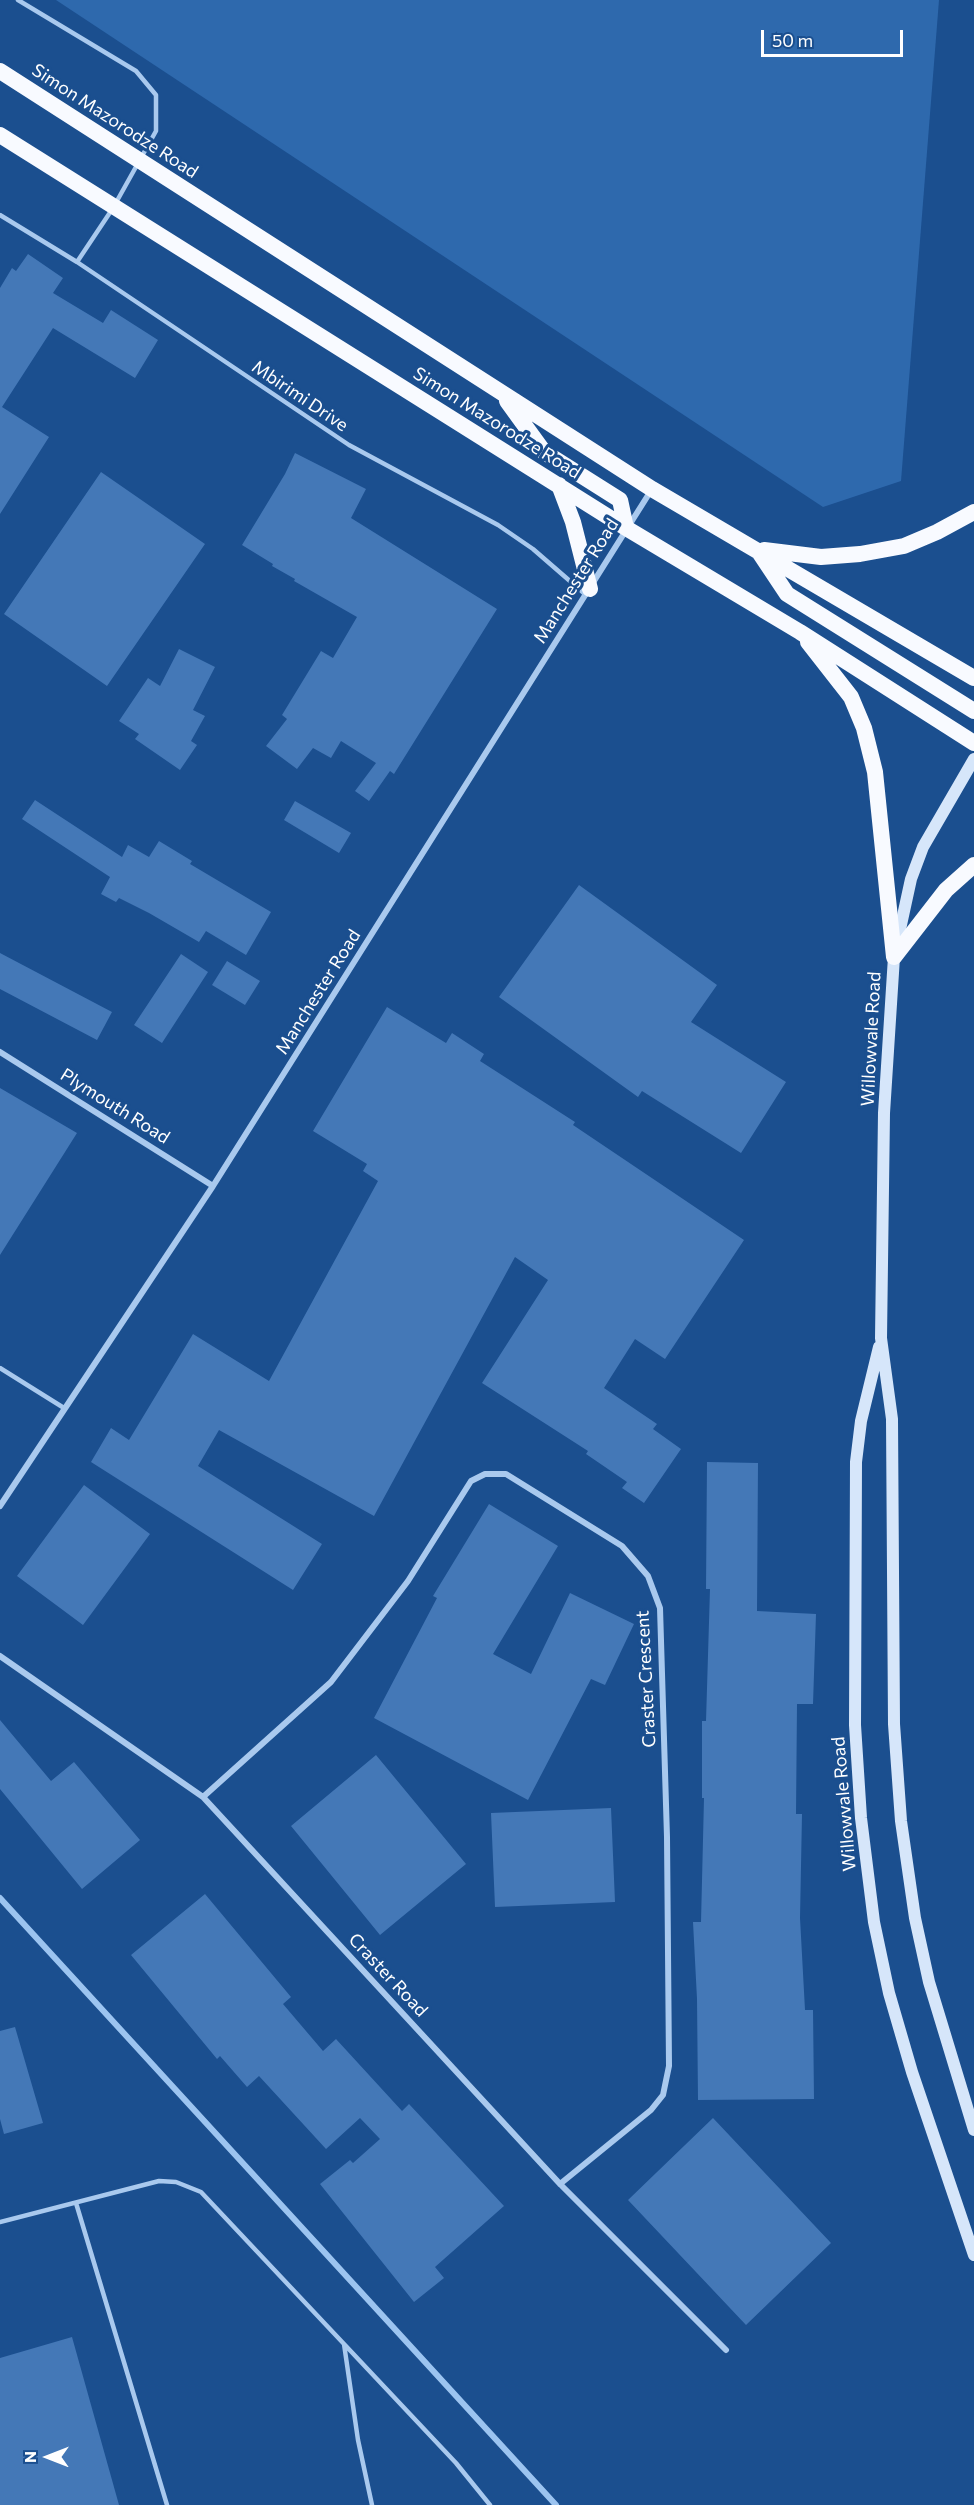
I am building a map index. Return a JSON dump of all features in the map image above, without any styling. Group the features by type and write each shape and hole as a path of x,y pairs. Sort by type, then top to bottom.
{"highway":[{"name":"Simon Mazorodze Road","path":"0,71 652,489 974,678"},
{"name":"Simon Mazorodze Road","path":"0,135 113,208 626,528 800,632 974,743"},
{"path":"502,393 544,452 620,500 626,528"},
{"path":"559,485 573,522 588,592"},
{"path":"757,549 821,557 860,554 904,546 937,532 974,512"},
{"path":"757,549 787,594 974,711"},
{"path":"800,632 851,697 864,728 875,772 894,957"},
{"path":"894,957 946,890 974,865"}],"main road":[{"name":"Willowvale Road","path":"974,759 923,847 911,879 894,957 884,1113 881,1338 892,1419 894,1724 901,1821 915,1918 929,1982 974,2130"},
{"name":"Willowvale Road","path":"881,1338 861,1421 856,1462 855,1725 861,1818 874,1922 889,1993 912,2072 974,2255"}],"street":[{"name":"Manchester Road","path":"0,1506 213,1186 652,489"},
{"name":"Plymouth Road","path":"0,1052 213,1186"},
{"name":"Craster Crescent","path":"203,1797 331,1683 408,1581 471,1480 485,1474 506,1474 622,1546 648,1576 660,1608 667,1837 669,2066 663,2095 651,2110 560,2184"},
{"name":"Craster Road","path":"0,1656 203,1797 560,2184 726,2350"}],"lane":[{"path":"18,0 136,71 156,95 156,131 138,159 113,208 76,262"},
{"name":"Mbirimi Drive","path":"0,215 76,262 349,445 498,525 588,592"},
{"path":"0,1368 64,1408"},
{"path":"0,2222 159,2181 176,2182 201,2192 456,2463 490,2505"},
{"path":"76,2204 167,2505"},
{"path":"345,2344 358,2440 372,2505"}],"shaded area":[{"path":"56,0 939,0 901,481 823,507"}],"building":[{"path":"28,254 63,278 53,293 103,323 111,310 158,340 135,378 53,328 2,407 49,437 0,514 0,288 12,268 16,271"},
{"path":"295,453 366,489 351,518 497,609 394,774 390,771 369,801 355,791 376,763 341,741 331,758 313,748 297,769 266,746 287,719 282,715 321,651 333,658 357,617 294,581 295,579 242,545 285,474"},
{"path":"101,472 205,544 107,686 4,614"},
{"path":"179,649 215,667 193,710 205,716 191,741 197,745 180,770 135,739 139,734 119,721 148,678 160,686"},
{"path":"35,800 122,857 128,845 149,857 159,841 192,861 190,864 271,912 246,955 206,931 199,942 119,898 116,902 101,894 110,877 22,819"},
{"path":"295,801 351,833 339,853 284,820"},
{"path":"579,885 717,985 691,1022 786,1082 741,1153 642,1091 638,1097 499,997"},
{"path":"0,953 112,1012 97,1040 0,989"},
{"path":"181,954 208,972 162,1043 134,1025"},
{"path":"227,961 260,981 245,1005 212,985"},
{"path":"387,1007 446,1043 452,1033 484,1054 480,1061 575,1122 573,1125 744,1240 665,1359 635,1339 604,1388 657,1424 653,1429 681,1449 644,1503 622,1488 627,1482 586,1454 588,1451 482,1383 548,1280 515,1257 374,1516 219,1430 198,1466 322,1544 293,1590 91,1462 111,1428 129,1440 193,1334 269,1381 378,1181 363,1171 367,1164 313,1131"},
{"path":"0,1088 77,1133 0,1255"},
{"path":"707,1462 758,1463 757,1611 816,1614 813,1704 797,1704 796,1814 802,1814 800,1918 805,2010 813,2010 814,2099 698,2100 697,1999 693,1922 701,1922 704,1798 702,1798 702,1721 706,1721 710,1589 706,1589"},
{"path":"84,1485 150,1534 83,1625 17,1576"},
{"path":"489,1504 558,1546 493,1654 531,1674 570,1593 634,1624 605,1685 591,1679 528,1800 374,1718 437,1598 433,1596"},
{"path":"0,1720 51,1781 74,1762 140,1840 82,1889 0,1789"},
{"path":"376,1755 466,1864 380,1935 291,1826"},
{"path":"611,1808 615,1902 495,1907 491,1813"},
{"path":"205,1894 291,1997 283,2004 323,2051 336,2039 402,2111 409,2104 504,2206 435,2267 444,2278 414,2302 320,2184 350,2160 353,2163 380,2139 360,2118 326,2149 259,2076 247,2087 220,2056 217,2059 131,1955"},
{"path":"15,2027 43,2123 4,2134 0,2119 0,2031"},
{"path":"713,2118 831,2243 746,2325 628,2200"},
{"path":"72,2337 119,2505 0,2505 0,2358"}],"waterway":[{"path":"0,1898 556,2505"}]}
